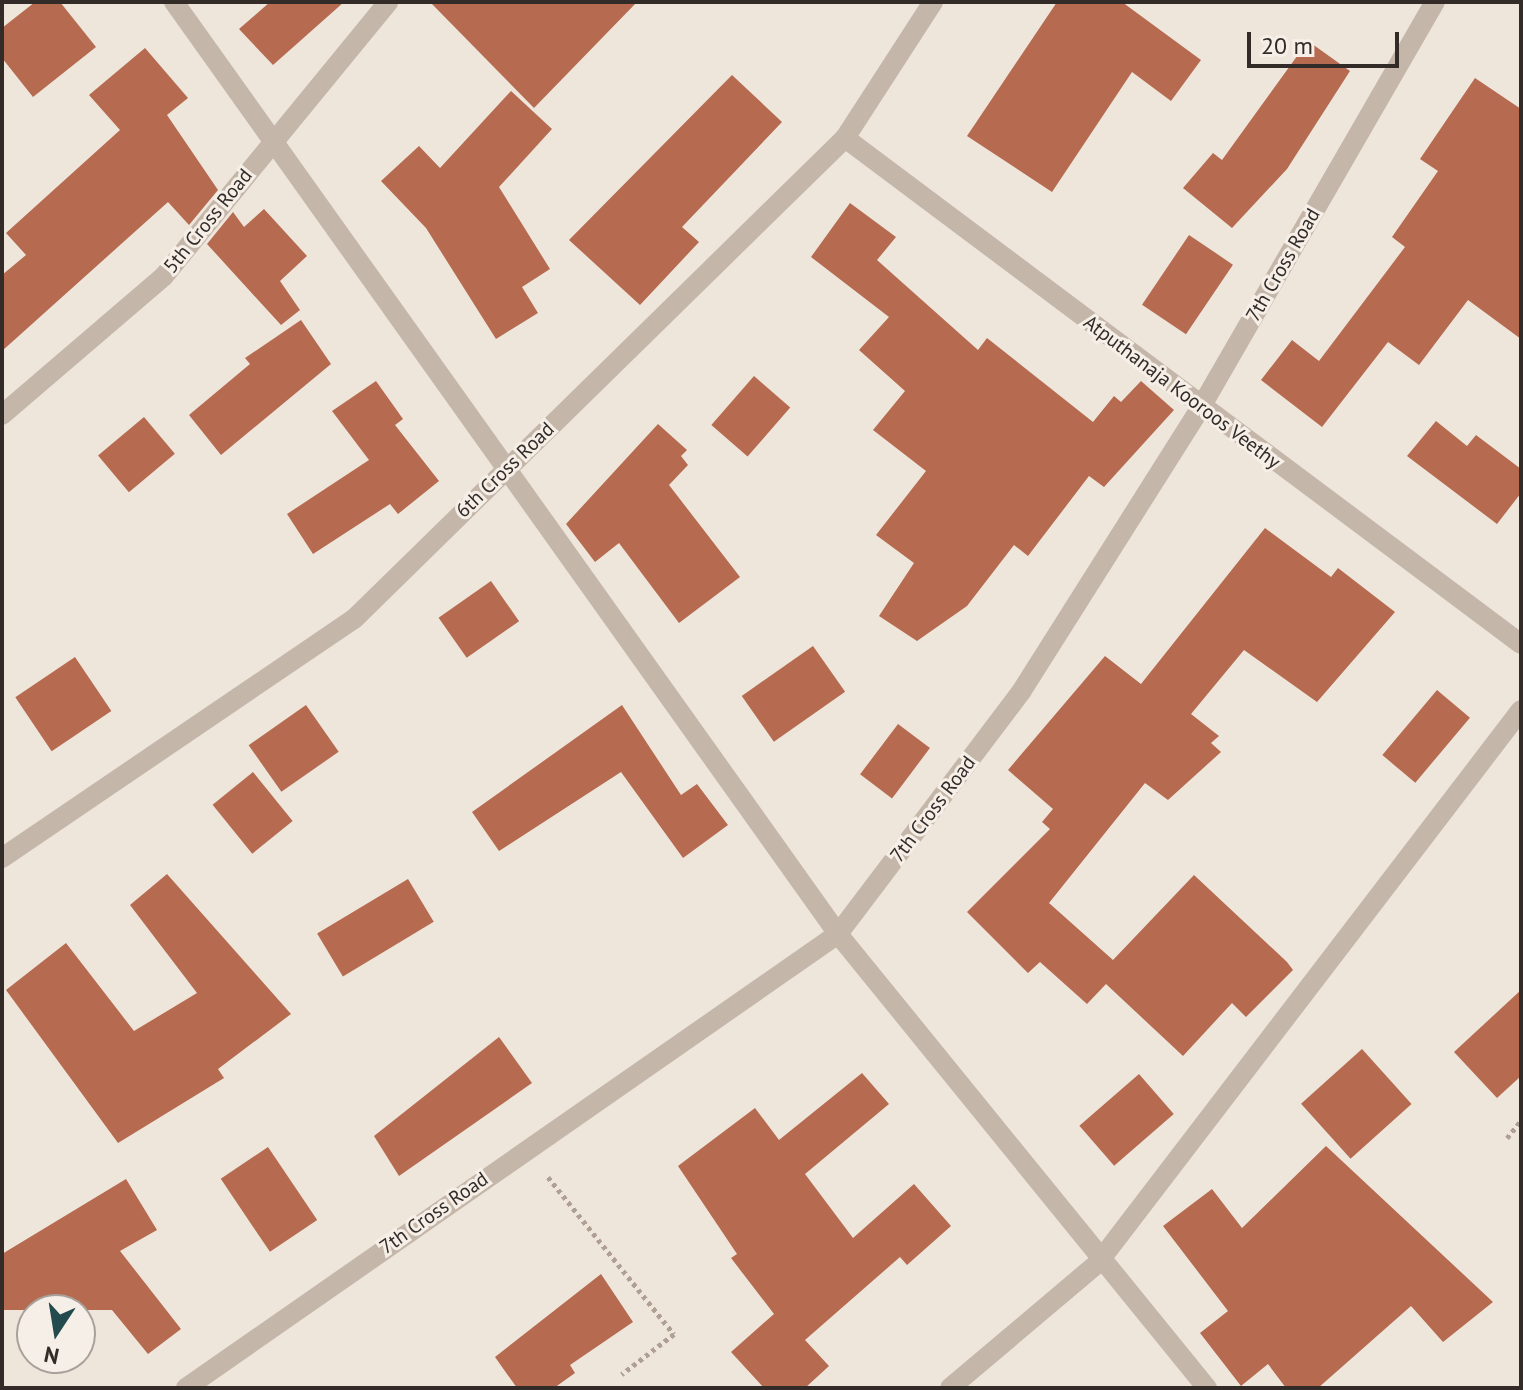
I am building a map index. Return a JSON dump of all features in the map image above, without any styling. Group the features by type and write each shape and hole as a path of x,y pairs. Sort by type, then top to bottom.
{"street":[{"path":"174,2 271,144 507,468 838,934 1098,1263 1207,1388"},
{"name":"5th Cross Road","path":"2,415 164,276 388,2"},
{"name":"6th Cross Road","path":"2,858 354,619 845,138 933,2"},
{"name":"7th Cross Road","path":"186,1388 525,1149 838,934 1021,692 1201,407 1435,2"},
{"name":"Atputhanaja Kooroos Veethy","path":"845,138 1521,644"},
{"path":"950,1388 1098,1263 1521,710"}],"path":[{"path":"1507,1138 1521,1121"},
{"path":"525,1149 674,1334 622,1374"}],"building":[{"path":"35,2 60,2 96,47 33,97 2,58 2,28"},
{"path":"270,2 344,2 273,65 239,29"},
{"path":"430,2 637,2 534,108"},
{"path":"1057,2 1122,2 1201,60 1171,101 1132,72 1052,192 967,136"},
{"path":"1308,41 1350,71 1287,169 1232,228 1183,188 1213,153 1222,160"},
{"path":"145,48 188,98 167,115 218,190 189,225 168,202 2,351 2,275 26,255 6,233 120,130 89,95"},
{"path":"732,75 782,122 682,227 699,242 640,305 569,240"},
{"path":"1475,78 1521,109 1521,339 1468,300 1419,365 1388,342 1322,427 1261,380 1292,340 1319,361 1405,247 1392,237 1438,171 1420,159"},
{"path":"511,91 552,129 499,187 550,269 522,287 538,313 496,339 426,228 381,181 419,146 440,168"},
{"path":"850,203 896,237 877,260 978,350 987,338 1093,422 1114,396 1121,402 1141,381 1174,410 1104,487 1089,476 1028,556 1014,545 967,606 917,641 879,616 914,563 876,535 926,471 873,430 905,391 859,350 889,317 811,257"},
{"path":"264,209 307,256 280,281 300,310 281,325 207,244 233,212 244,227"},
{"path":"1189,235 1233,265 1186,334 1142,305"},
{"path":"301,320 331,364 221,455 189,415 250,364 245,358"},
{"path":"754,376 790,407 748,457 711,425"},
{"path":"376,381 403,419 395,425 439,481 398,514 390,504 313,554 287,514 369,460 332,411"},
{"path":"144,417 175,454 129,492 98,456"},
{"path":"1436,421 1467,446 1476,435 1521,469 1521,493 1497,524 1407,456"},
{"path":"658,424 687,450 681,456 688,465 669,485 740,577 679,623 619,543 595,562 566,524"},
{"path":"1265,528 1331,577 1338,568 1395,612 1317,702 1244,650 1191,714 1219,736 1211,743 1221,752 1168,800 1145,783 1049,903 1113,960 1194,875 1287,962 1293,970 1246,1017 1232,1003 1183,1056 1106,984 1087,1004 1040,962 1028,973 967,912 1050,829 1042,822 1053,809 1008,770 1105,656 1141,684"},
{"path":"491,581 519,621 467,658 439,618"},
{"path":"813,646 845,692 774,742 742,696"},
{"path":"75,657 111,711 52,751 15,697"},
{"path":"1437,690 1470,718 1415,783 1382,755"},
{"path":"306,705 339,752 281,792 249,745"},
{"path":"622,705 681,795 697,784 728,825 683,858 621,772 499,851 472,812"},
{"path":"898,724 930,748 892,798 860,774"},
{"path":"253,772 293,821 252,854 213,805"},
{"path":"167,874 291,1014 218,1069 224,1078 118,1143 6,990 66,943 134,1031 197,993 130,905"},
{"path":"408,879 434,922 343,976 317,934"},
{"path":"1521,990 1521,1076 1497,1098 1454,1052"},
{"path":"499,1037 532,1083 399,1176 374,1136"},
{"path":"1362,1049 1412,1104 1351,1159 1301,1104"},
{"path":"862,1073 889,1104 805,1174 853,1238 914,1184 951,1226 907,1265 900,1257 805,1340 829,1366 805,1388 764,1388 731,1352 774,1314 731,1258 737,1254 678,1166 755,1108 779,1140"},
{"path":"1139,1074 1174,1114 1114,1166 1079,1126"},
{"path":"1326,1146 1493,1302 1443,1342 1411,1306 1318,1388 1286,1388 1268,1364 1241,1386 1200,1333 1228,1311 1163,1226 1212,1189 1242,1228"},
{"path":"268,1147 317,1220 270,1252 221,1179"},
{"path":"126,1179 157,1230 120,1251 181,1329 148,1354 112,1310 96,1310 96,1294 16,1294 16,1310 2,1310 2,1254"},
{"path":"601,1274 633,1322 570,1365 575,1373 554,1388 517,1388 495,1357"}]}
